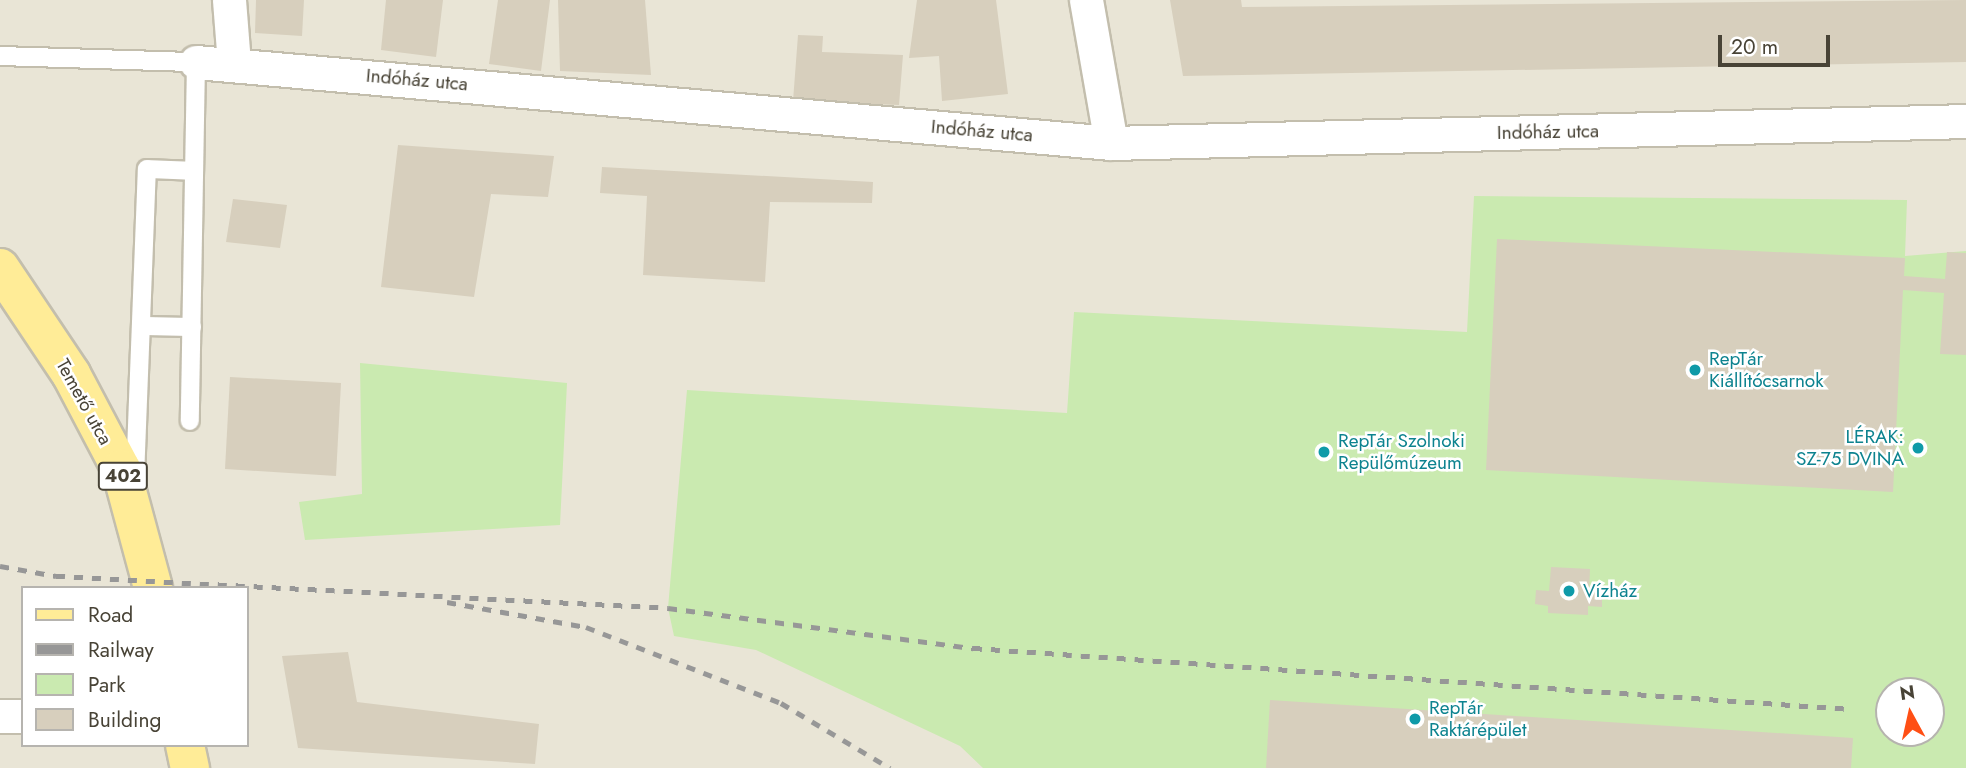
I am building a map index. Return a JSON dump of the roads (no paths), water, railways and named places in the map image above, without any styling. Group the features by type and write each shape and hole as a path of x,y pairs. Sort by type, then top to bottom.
{"main road":[{"name":"Temető utca","path":"0,268 71,374 121,469 152,586"},
{"path":"185,747 190,768"}],"street":[{"path":"229,0 234,64"},
{"path":"1086,0 1111,143"},
{"name":"Indóház utca","path":"196,62 1111,143 1966,121"},
{"path":"0,716 21,716"}],"lane":[{"name":"Indóház utca","path":"0,56 196,62"},
{"path":"190,421 196,62"},
{"path":"133,508 143,326 146,169 194,171"},
{"path":"143,326 192,327"}],"railway":[{"path":"0,566 56,576 247,586"},
{"path":"248,586 668,608 973,648 1850,709"},
{"path":"447,602 586,627 781,703 890,768"}],"place":[{"name":"RepTár Kiállítócsarnok","path":"1695,370"},
{"name":"LÉRAK: SZ-75 DVINA","path":"1918,448"},
{"name":"RepTár Szolnoki Repülőmúzeum","path":"1324,452"},
{"name":"Vízház","path":"1569,591"},
{"name":"RepTár Raktárépület","path":"1415,719"}]}
